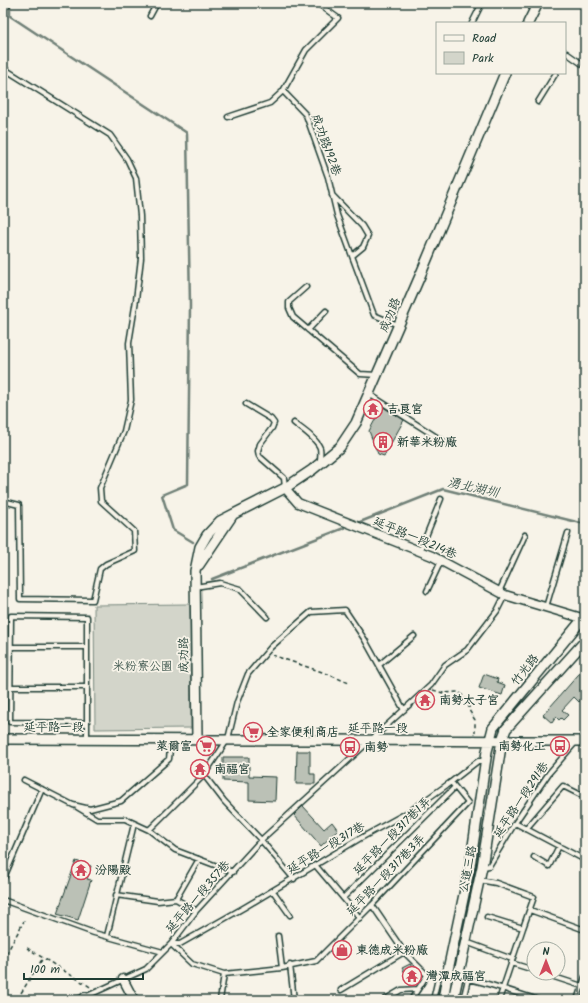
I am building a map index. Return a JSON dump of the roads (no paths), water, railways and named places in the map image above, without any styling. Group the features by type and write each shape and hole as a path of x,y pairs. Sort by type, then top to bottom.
{"street":[{"path":"528,22 538,3"},
{"name":"成功路","path":"197,739 195,571 234,514 285,488 320,465 340,447 356,423 399,326 505,74"},
{"name":"延平路一段214巷","path":"285,488 298,503 441,561 502,594 584,618"},
{"name":"竹光路","path":"490,741 493,728 584,618"},
{"name":"竹光路","path":"502,740 506,729 585,641"},
{"name":"延平路一段","path":"3,739 581,741"},
{"name":"公道三路","path":"454,1000 482,867 502,740"},
{"name":"公道三路","path":"444,1000 443,975 470,866 490,741"},
{"path":"123,979 134,1000"}],"lane":[{"path":"150,16 157,3"},
{"path":"228,117 270,103 283,91 306,50 338,18 318,3"},
{"path":"472,22 482,3"},
{"path":"566,55 585,66"},
{"path":"3,68 110,135 127,159 136,178 140,216 141,258 129,343 131,400 124,431 100,488 101,501 134,531 135,550 106,564 100,569 93,600 20,599 19,505 3,500"},
{"path":"538,102 555,74"},
{"name":"成功路192巷","path":"283,91 306,115 328,177 337,215 374,315 399,326"},
{"path":"332,195 362,226 368,236 363,247 352,256"},
{"path":"306,287 289,302 289,308 293,317 360,374 377,375"},
{"path":"308,330 326,311"},
{"path":"369,394 449,445"},
{"path":"246,404 271,419 274,423 260,444 258,451 259,456 284,478 285,488"},
{"path":"294,423 307,432 317,443 320,449 320,465"},
{"path":"420,552 441,499"},
{"path":"546,608 568,533"},
{"name":"延平路一段357巷","path":"163,952 171,944 196,911 233,872 260,840 429,687 444,665 467,650 497,611 525,535"},
{"path":"427,591 441,561"},
{"path":"195,587 220,583 240,589 267,617"},
{"path":"149,830 204,775 228,739 237,702 248,674 266,653 311,612 345,610 365,640 404,710"},
{"path":"87,723 10,722 11,616 87,616 87,647 87,687 87,723 87,739"},
{"path":"379,665 414,636"},
{"path":"11,647 87,647"},
{"path":"10,688 87,687"},
{"path":"73,805 90,809 121,801 169,759 171,739"},
{"name":"延平路一段291巷","path":"482,867 489,866 515,823 549,773 581,741"},
{"name":"延平路一段317巷","path":"171,944 180,944 294,879 359,839 410,811 478,761 486,761"},
{"path":"204,775 224,801 294,879"},
{"path":"24,780 97,819 125,819 149,830 175,850 233,872"},
{"path":"451,782 468,803 480,804"},
{"path":"526,829 563,786 585,796"},
{"name":"延平路一段317巷1弄","path":"343,898 456,787"},
{"path":"3,880 42,789"},
{"name":"延平路一段317巷3弄","path":"224,974 282,968 290,965 316,961 360,918 468,803"},
{"path":"515,823 585,860"},
{"path":"107,936 134,824"},
{"path":"534,857 549,866 559,846"},
{"path":"176,899 199,860"},
{"path":"316,866 360,918"},
{"path":"479,880 496,883 534,897 499,1000"},
{"path":"273,891 290,915"},
{"path":"116,895 158,901 176,899 196,911"},
{"path":"3,900 107,936 163,952 146,969 85,998 72,1000"},
{"path":"372,905 404,952 427,975 443,975 468,980 503,988 538,1000"},
{"path":"530,910 585,930"},
{"path":"487,917 523,928"},
{"path":"278,936 282,968"},
{"path":"466,942 526,967"},
{"path":"171,944 192,964 224,974 220,1000"},
{"path":"340,990 404,952"},
{"path":"290,965 294,1000"},
{"path":"411,1000 427,975"},
{"name":"公道三路","path":"433,1000 443,975"},
{"path":"577,1000 583,987 585,977"},
{"path":"463,1000 468,980"},
{"path":"565,981 583,987"},
{"path":"384,1000 401,990 418,988"}],"waterway":[{"path":"10,3 10,16 187,133 190,305 188,484 162,495 173,530 193,542"},
{"name":"湧北湖圳","path":"360,522 443,489 585,524"},
{"name":"湧北湖圳","path":"212,579 344,528"}],"place":[{"name":"吉良宮","path":"373,409"},
{"name":"新華米粉廠","path":"383,442"},
{"name":"南勢太子宮","path":"425,700"},
{"name":"全家便利商店","path":"253,732"},
{"name":"萊爾富","path":"206,746"},
{"name":"南勢化工","path":"560,746"},
{"name":"南勢","path":"350,747"},
{"name":"南福宮","path":"200,769"},
{"name":"汾陽殿","path":"81,870"},
{"name":"東德成米粉廠","path":"342,950"},
{"name":"灣潭成福宮","path":"412,976"}],"park label":[{"name":"米粉寮公園","path":"143,666"}]}
